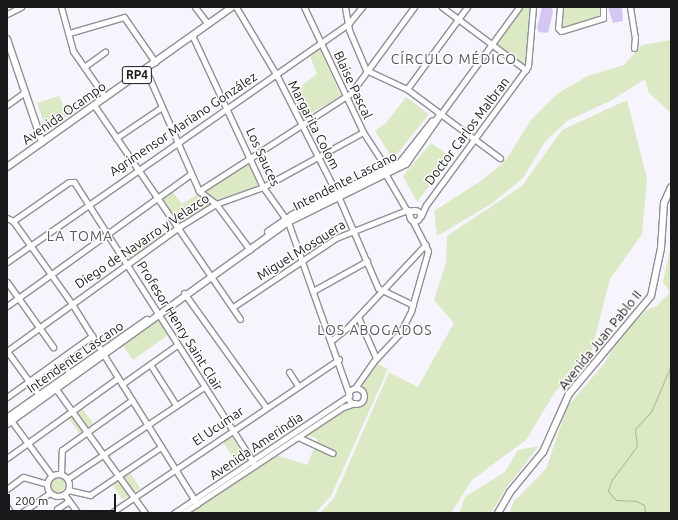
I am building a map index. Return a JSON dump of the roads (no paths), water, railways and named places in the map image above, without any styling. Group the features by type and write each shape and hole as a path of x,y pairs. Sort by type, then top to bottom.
{"main road":[{"name":"Avenida Ocampo","path":"7,167 232,7"},
{"path":"7,40 10,56 25,92 42,142"},
{"name":"Intendente Lascano","path":"8,420 39,395 160,314 287,221 386,172 403,161 440,115"},
{"name":"Avenida Juan Pablo II","path":"498,513 546,446 569,394 651,296 661,248 664,203 671,187"},
{"name":"Intendente Lascano","path":"8,420 56,389 102,353"}],"street":[{"path":"7,14 21,7"},
{"path":"60,7 69,33 72,51 105,97"},
{"path":"195,7 208,24"},
{"name":"Margarita Colom","path":"236,7 276,74 338,196 378,288 413,306"},
{"name":"Blaise Pascal","path":"304,7 363,132 407,210"},
{"path":"345,7 352,37 366,70 407,89 440,115 500,158"},
{"name":"Agrimensor Mariano González","path":"7,262 137,168 227,108 349,23 362,7"},
{"path":"199,191 347,96 414,7"},
{"path":"442,7 526,70"},
{"path":"407,89 467,7"},
{"path":"440,115 519,7"},
{"path":"526,70 533,7"},
{"path":"560,7 558,28 561,31 603,18 603,7"},
{"path":"630,7 635,37 634,48"},
{"path":"69,33 124,17 155,62"},
{"name":"Los Sauces","path":"192,35 251,157 263,187 287,221 332,340 349,395"},
{"path":"84,67 105,52"},
{"path":"145,68 199,191 216,204 249,248"},
{"name":"Doctor Carlos Malbran","path":"418,214 526,70"},
{"path":"7,104 25,92"},
{"path":"94,105 240,319"},
{"path":"116,138 162,107"},
{"name":"Diego de Navarro y Velazco","path":"7,351 178,227 216,204 263,187 363,132"},
{"path":"7,306 191,174"},
{"name":"Profesor Henry Saint Clair","path":"13,221 71,181 128,263 204,387 254,463"},
{"path":"407,210 418,214"},
{"path":"332,340 358,317 426,244 407,210"},
{"name":"Miguel Mosquera","path":"233,307 301,259 353,230 407,210"},
{"path":"411,218 418,214"},
{"path":"411,218 418,214"},
{"path":"418,214 419,231"},
{"path":"7,218 13,221 72,304 196,502 183,513"},
{"name":"Avenida Amerindia","path":"174,513 196,502 254,463 349,395 376,358 400,333 413,306 428,256 426,244"},
{"path":"313,291 367,261"},
{"path":"7,282 53,347"},
{"path":"185,295 266,408"},
{"path":"358,317 376,358"},
{"path":"7,397 92,336"},
{"path":"122,384 178,344"},
{"path":"7,351 39,395"},
{"path":"60,359 70,374"},
{"name":"El Ucumar","path":"112,513 175,468 338,359"},
{"path":"150,364 176,405"},
{"path":"289,372 298,386"},
{"path":"7,458 118,378"},
{"path":"254,463 298,437 343,407 363,400 360,378"},
{"name":"Los Sauces","path":"345,379 355,388"},
{"path":"67,479 204,387"},
{"path":"355,388 362,391"},
{"path":"56,389 145,513"},
{"path":"349,395 355,403"},
{"path":"61,474 62,450 86,431 132,400"},
{"path":"8,420 28,443 52,476"},
{"path":"298,437 333,453"},
{"path":"47,484 50,493 55,496 66,492 90,495 161,447"},
{"path":"47,484 52,476 61,474"},
{"path":"61,474 67,479"},
{"path":"7,489 23,477 47,484"},
{"path":"67,479 66,492 69,501 78,513"},
{"path":"21,513 50,493"},
{"path":"58,513 57,509 69,501"},
{"path":"7,507 11,513"}],"waterway":[{"path":"645,513 644,505 636,501 616,500 608,491 611,481 637,446 635,429 651,412 671,365"}],"district":[{"name":"CÍRCULO MÉDICO","path":"454,59"},
{"name":"LA TOMA","path":"80,236"},
{"name":"LOS ABOGADOS","path":"375,330"}]}
